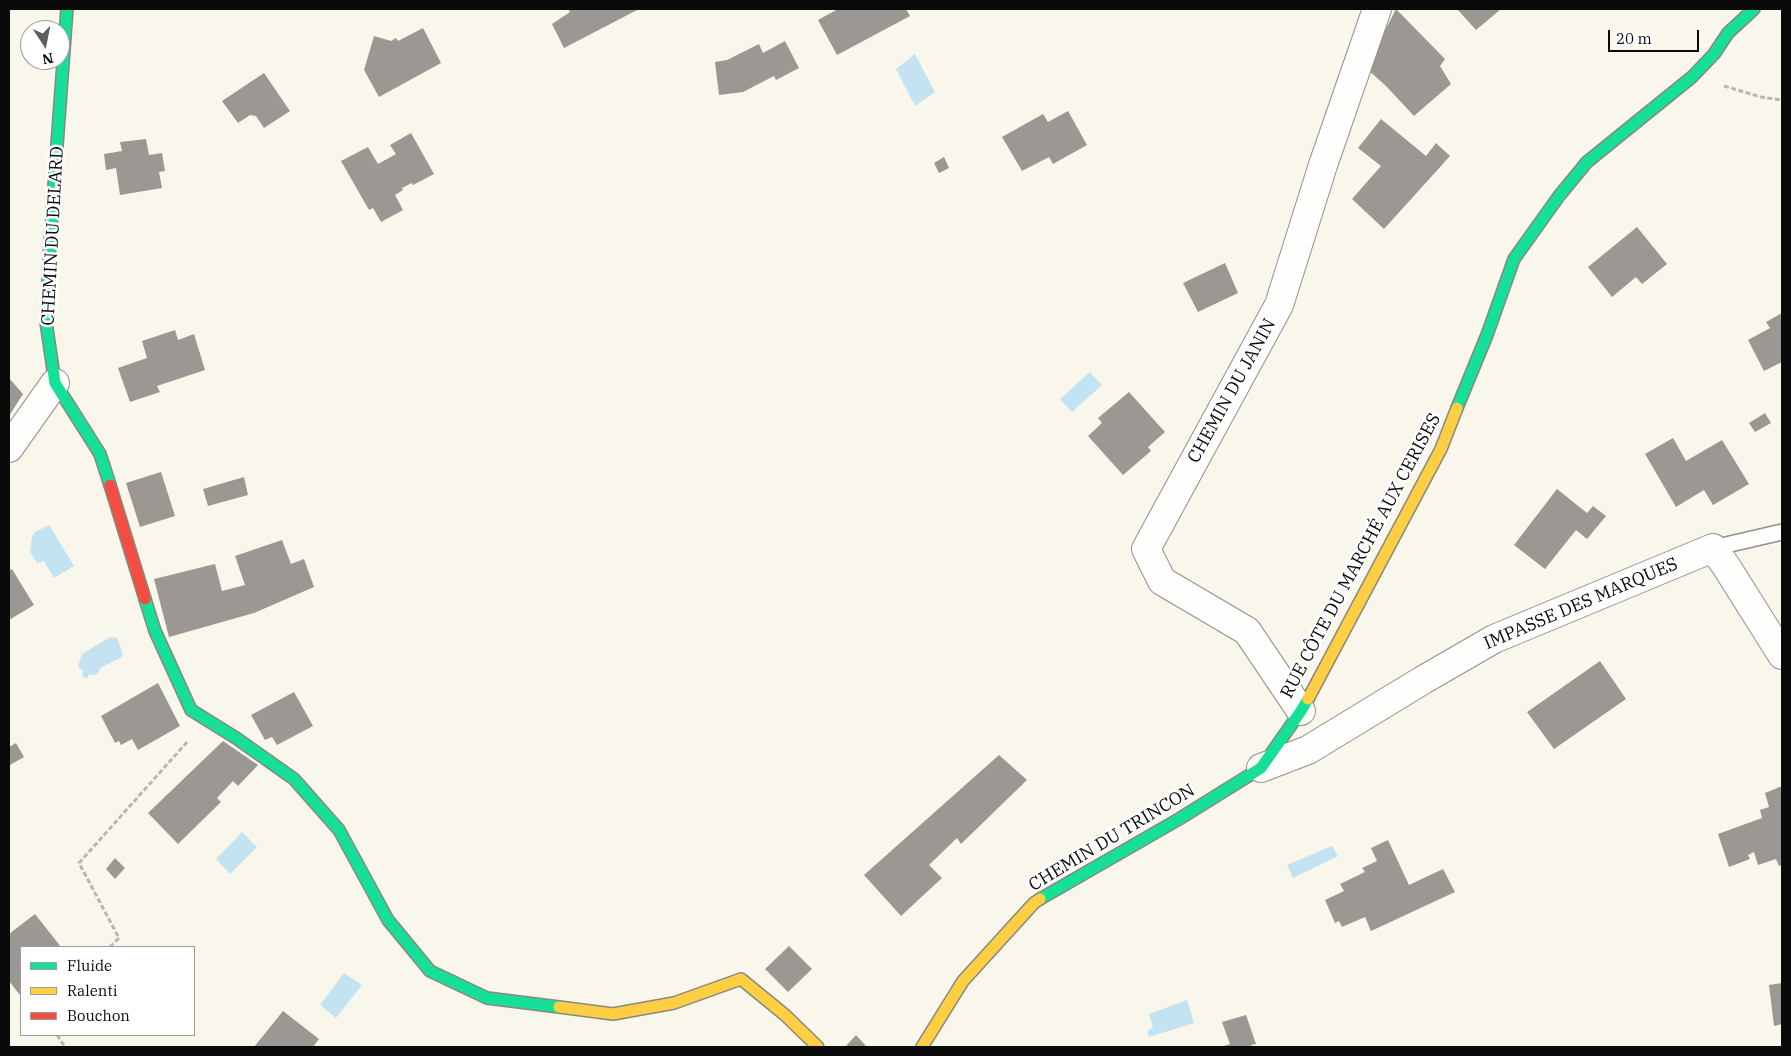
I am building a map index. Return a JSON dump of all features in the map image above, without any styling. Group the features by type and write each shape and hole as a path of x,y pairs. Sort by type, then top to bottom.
{"street":[{"name":"CHEMIN DU DELARD","path":"55,383 46,322 67,9"},
{"name":"CHEMIN DU JANIN","path":"1301,711 1248,631 1162,581 1146,549 1279,305 1323,165 1377,9"},
{"name":"RUE CÔTE DU MARCHÉ AUX CERISES","path":"1261,768 1301,711 1441,449 1487,335 1514,259 1559,196 1587,162 1692,77 1714,54 1728,33 1754,9"},
{"path":"9,448 55,383 100,454 155,631 191,710 236,738 294,779 338,830 388,920 430,970 487,998 614,1014 674,1003 741,979 786,1015 818,1047"},
{"path":"1713,548 1782,655"},
{"name":"IMPASSE DES MARQUES","path":"1261,768 1308,750 1494,638 1713,548"},
{"name":"CHEMIN DU TRINCON","path":"922,1047 963,981 1034,903 1180,819 1261,768"}],"lane":[{"path":"1713,548 1782,532"}],"path":[{"path":"1692,77 1761,97 1782,100"},
{"path":"111,946 119,938 79,863 207,720"},
{"path":"59,1036 65,1047"}],"water":[{"path":"915,54 935,92 915,106 896,69"},
{"path":"1090,372 1102,385 1072,412 1060,399"},
{"path":"49,525 74,566 54,578 44,561 37,563 30,552 32,537 35,532"},
{"path":"110,637 117,638 123,654 122,657 100,668 95,675 89,674 88,678 82,677 83,671 78,666 82,654"},
{"path":"242,832 257,847 230,874 216,859"},
{"path":"1332,846 1338,856 1293,878 1287,865"},
{"path":"344,973 362,985 336,1018 320,1005"},
{"path":"1187,1000 1194,1023 1149,1037 1147,1032 1153,1027 1149,1014"}],"building":[{"path":"568,9 639,9 564,48 552,24 570,12"},
{"path":"838,9 906,9 910,16 837,55 818,20"},
{"path":"1396,9 1445,59 1440,66 1451,84 1414,116 1368,70 1370,60"},
{"path":"1457,9 1501,9 1476,30"},
{"path":"423,28 441,63 379,97 364,70 374,36 391,41 396,38 398,41"},
{"path":"785,41 799,68 776,80 774,76 743,92 719,95 715,62 727,60 759,44 763,53"},
{"path":"264,73 290,111 264,128 256,116 250,115 238,123 222,101"},
{"path":"1068,111 1087,145 1053,164 1049,157 1022,171 1002,137 1043,114 1048,122"},
{"path":"1381,119 1426,156 1436,143 1450,156 1384,229 1352,199 1381,166 1358,148"},
{"path":"411,133 434,174 413,185 412,183 402,188 403,190 395,195 403,210 381,222 373,208 369,210 341,161 368,147 378,164 396,154 390,145"},
{"path":"146,139 149,155 162,153 165,171 159,172 162,188 120,195 116,168 106,170 104,154 122,151 120,142"},
{"path":"944,157 949,168 939,173 934,163"},
{"path":"1637,227 1667,264 1642,284 1636,277 1612,297 1588,267"},
{"path":"1225,263 1238,293 1198,312 1183,283"},
{"path":"1782,313 1782,362 1764,371 1748,340 1770,328 1766,322"},
{"path":"175,330 178,340 194,334 205,370 157,386 160,392 130,402 118,368 147,358 142,341"},
{"path":"9,378 23,394 9,416"},
{"path":"1129,392 1165,432 1148,447 1151,451 1123,475 1088,436 1102,423 1098,418"},
{"path":"1765,413 1771,423 1755,432 1749,423"},
{"path":"1673,438 1686,461 1722,440 1749,484 1713,505 1704,490 1676,507 1645,454"},
{"path":"161,472 175,516 140,527 126,483"},
{"path":"244,477 248,495 208,506 203,489"},
{"path":"1557,489 1587,513 1593,506 1606,516 1587,539 1576,530 1545,569 1514,545"},
{"path":"282,540 291,564 304,559 314,587 254,613 169,637 154,579 215,564 222,591 245,585 235,556"},
{"path":"12,569 34,605 9,620 9,571"},
{"path":"1600,661 1626,699 1554,749 1527,712"},
{"path":"158,683 180,726 138,750 132,739 121,745 119,741 115,743 101,716"},
{"path":"294,692 313,726 277,745 272,737 265,740 251,715"},
{"path":"223,741 258,765 238,786 233,781 217,798 221,802 178,844 148,813"},
{"path":"16,743 24,757 10,765 9,747"},
{"path":"999,755 1027,780 961,844 957,838 929,865 942,878 901,916 864,875"},
{"path":"1782,786 1782,865 1779,866 1776,859 1758,865 1754,852 1748,855 1750,859 1729,867 1718,834 1762,818 1760,810 1769,807 1765,793"},
{"path":"1388,840 1409,885 1443,869 1455,892 1371,931 1365,917 1342,927 1339,921 1335,923 1325,900 1344,891 1340,884 1365,872 1362,868 1377,861 1371,848"},
{"path":"115,858 125,868 115,879 106,869"},
{"path":"35,914 60,946 20,946 20,995 9,981 9,934"},
{"path":"789,946 812,969 788,992 765,969"},
{"path":"1782,983 1782,1024 1774,1026 1769,985"},
{"path":"283,1011 319,1039 313,1047 254,1047"},
{"path":"1246,1015 1256,1044 1251,1045 1252,1047 1221,1047 1230,1044 1222,1022"},
{"path":"856,1035 866,1046 865,1047 846,1046"}],"traffic: fast":[{"path":"67,9 46,322 55,383 100,454 110,485"},
{"path":"1457,408 1487,335 1514,259 1559,196 1587,162 1692,77 1714,54 1728,33 1754,9"},
{"path":"145,599 155,631 191,710 236,738 294,779 339,830 388,920 430,971 487,998 559,1007"},
{"path":"1040,899 1179,819 1261,768 1308,699"}],"traffic: slow":[{"path":"1308,699 1441,449 1457,408"},
{"path":"922,1047 963,981 1034,903 1040,899"},
{"path":"559,1007 613,1014 674,1003 741,979 785,1015 818,1047"}],"traffic: jam":[{"path":"110,485 145,599"}]}
